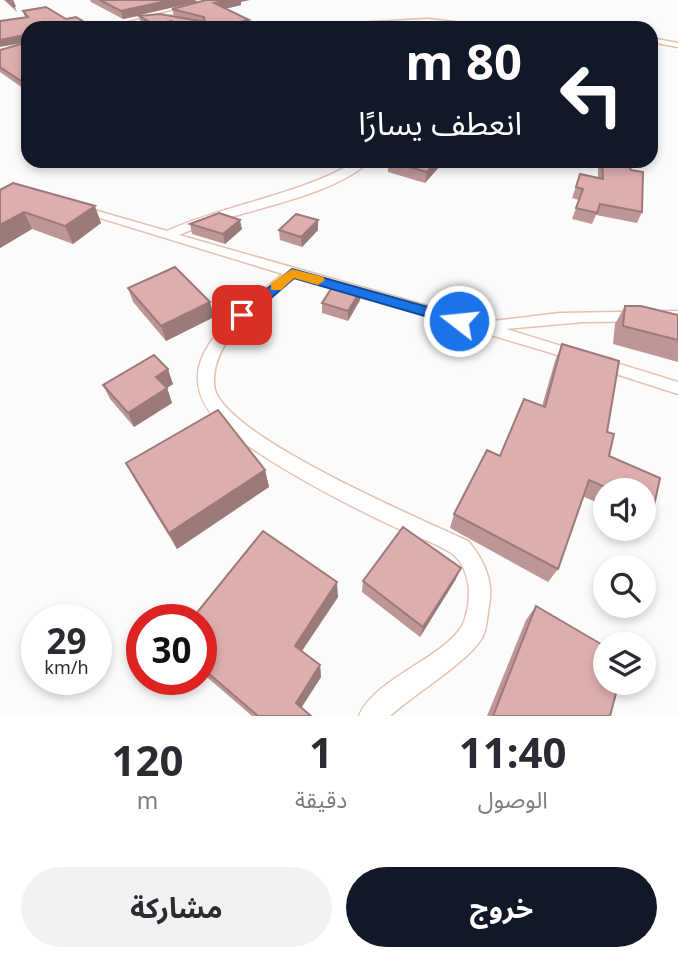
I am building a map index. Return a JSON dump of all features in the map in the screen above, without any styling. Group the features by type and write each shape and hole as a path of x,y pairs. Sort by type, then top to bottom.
{"street":[{"path":"141,21 204,5 200,0"},
{"path":"159,17 172,21"},
{"path":"658,41 678,45"},
{"path":"167,236 202,220 254,207 331,181 353,168"},
{"path":"66,206 483,327 678,388"},
{"path":"292,273 242,315 216,344 208,366 205,390 217,414 251,442 321,480 461,548 475,566 479,585 480,595 473,631 456,649 400,690 373,716"},
{"path":"483,327 526,320 598,315 678,316"}],"building":[{"path":"100,0 171,0 121,11"},
{"path":"206,0 229,0 214,3 249,20 205,21 204,17 172,9"},
{"path":"46,7 66,19 76,17 83,21 21,21 21,36 0,40 0,21 28,17 23,11"},
{"path":"160,14 199,21 148,21 139,16"},
{"path":"21,44 21,81 0,67 0,50"},
{"path":"413,168 430,168 427,172"},
{"path":"602,168 630,168 643,172 642,212 600,204 597,213 576,208 583,189 576,187 580,174 603,179"},
{"path":"13,183 95,206 65,226 24,212 0,225 0,190"},
{"path":"219,213 240,220 223,234 190,224"},
{"path":"296,214 318,220 301,237 279,230"},
{"path":"175,267 210,302 161,326 128,288"},
{"path":"335,283 361,290 348,311 322,303"},
{"path":"625,306 641,306 678,315 678,340 623,326"},
{"path":"562,344 619,361 607,432 614,434 609,456 660,478 656,496 656,478 589,480 558,569 454,514 487,450 500,456 524,399 545,407"},
{"path":"154,355 168,369 156,377 167,388 128,413 103,385"},
{"path":"218,410 265,470 169,533 126,463"},
{"path":"403,527 461,568 423,627 363,581"},
{"path":"263,531 337,582 295,646 320,665 296,703 311,716 258,716 217,681 217,604 204,604"},
{"path":"536,606 593,639 593,695 616,695 610,716 493,716"}],"slow traffic":[{"path":"276,287 292,273 318,280"}],"route":[{"path":"242,315 292,273 459,321"}]}
